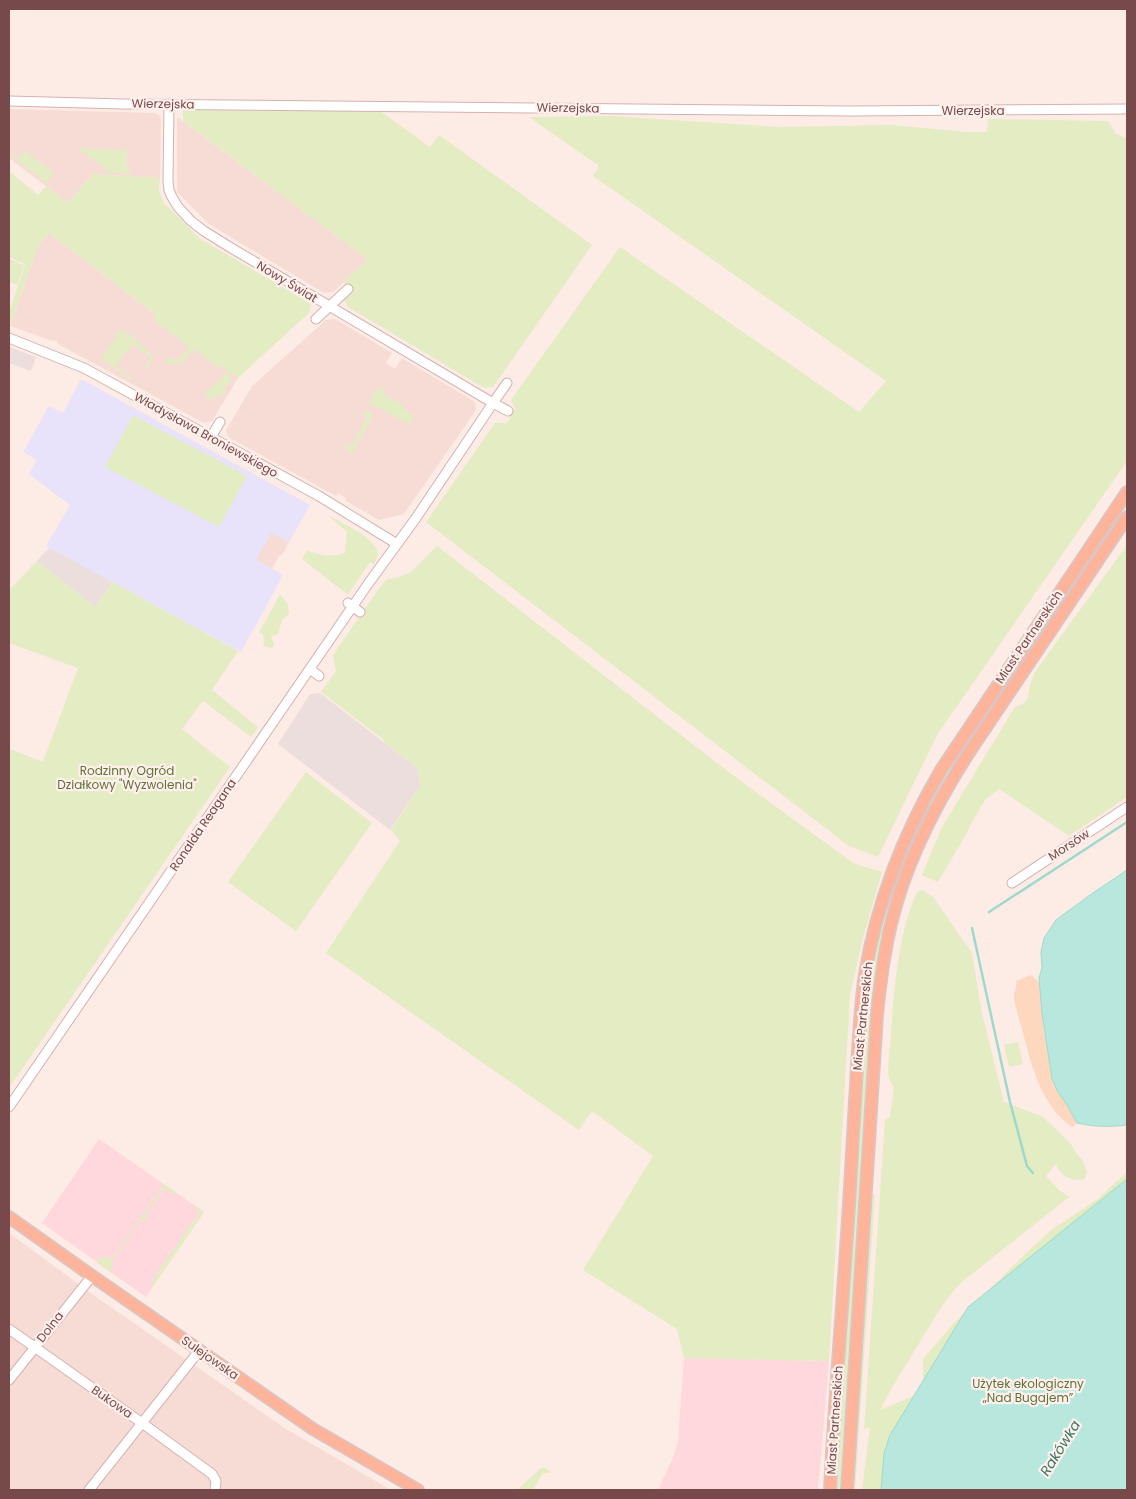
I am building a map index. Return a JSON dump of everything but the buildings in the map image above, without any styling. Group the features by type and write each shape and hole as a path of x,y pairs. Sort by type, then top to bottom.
{"main road":[{"name":"Miast Partnerskich","path":"830,1490 860,1023 866,967 882,904 907,834 926,795 962,737 1127,492"},
{"name":"Miast Partnerskich","path":"847,1490 877,1015 883,965 895,909 913,856 952,778 1127,517"},
{"name":"Sulejowska","path":"9,1217 314,1429 418,1490"}],"street":[{"name":"Wierzejska","path":"9,101 851,111 1127,109"},
{"name":"Nowy Świat","path":"169,104 169,186 172,197 178,207 191,221 212,237 508,411"},
{"path":"316,319 348,289"},
{"name":"Władysława Broniewskiego","path":"9,338 84,368 322,498 397,544"},
{"path":"397,544 507,383"},
{"path":"211,437 220,422"},
{"name":"Ronalda Reagana","path":"9,1107 397,544"},
{"path":"310,669 319,676"},
{"name":"Morsów","path":"1012,883 1127,807"},
{"name":"Dolna","path":"9,1380 92,1276"},
{"name":"Bukowa","path":"9,1329 214,1476 216,1490"},
{"path":"89,1490 199,1350"}],"shaded area":[{"path":"9,109 155,113 161,117 160,178 93,174 68,203 9,158"},
{"path":"177,117 368,260 333,292 324,293 209,224 177,192"},
{"path":"49,233 238,378 212,421 204,423 58,344 57,341 10,326 38,246"},
{"path":"335,319 392,353 386,363 395,369 402,358 475,402 476,410 404,514 379,520 346,501 346,498 338,493 336,496 228,437 226,430 252,386 326,320"},
{"path":"9,347 36,357 31,371 9,363"},
{"path":"81,379 310,505 289,542 271,533 256,560 283,575 241,652 46,546 70,505 29,474 37,460 23,452 49,406 63,413"},
{"path":"271,532 289,542 272,569 256,560"},
{"path":"50,547 112,582 95,607 37,561"},
{"path":"320,693 417,768 421,785 390,830 278,744 310,694"},
{"path":"99,1139 204,1212 146,1297 42,1223"},
{"path":"9,1233 92,1294 286,1429 391,1490 9,1490"},
{"path":"684,1358 829,1361 818,1490 658,1490 673,1458 678,1441"}],"green space":[{"path":"183,110 380,111 430,147 439,135 592,245 493,387 484,388 348,307 344,299 352,292 343,282 368,260 183,121"},
{"path":"610,116 779,127 892,125 966,132 987,132 988,119 1108,121 1116,134 1127,138 1127,461 937,735 878,857 849,846 426,522 495,423 507,423 515,408 511,400 620,247 859,412 886,381 593,176 599,166 529,117"},
{"path":"77,147 127,150 127,168 132,171 132,174 110,173"},
{"path":"25,151 54,173 46,183 9,154 9,152 18,159"},
{"path":"9,171 38,195 46,186 68,203 93,174 160,178 159,191 164,203 199,238 311,304 310,312 238,378 220,365 217,367 194,349 182,363 170,364 165,361 168,357 178,361 189,347 153,320 156,315 49,233 38,246 10,326 9,313 25,264 9,257"},
{"path":"9,259 24,265 17,285 9,282"},
{"path":"119,330 133,337 154,358 147,368 145,366 151,358 133,344 116,366 137,383 101,358 117,336 115,335"},
{"path":"225,371 233,380 224,388 226,391 211,401 204,394 224,376 222,374"},
{"path":"380,387 385,388 382,393 404,406 403,409 414,416 409,424 370,404 369,402 375,390"},
{"path":"367,411 373,414 373,416 351,453 346,449 346,443 351,446 367,417 362,414"},
{"path":"133,415 247,476 219,527 105,467"},
{"path":"1127,501 1127,509 946,780 929,808 904,866 901,864 923,813 954,757"},
{"path":"328,515 369,539 377,550 374,565 370,562 348,595 302,559 307,551 326,555 345,553 347,532"},
{"path":"1127,545 1127,797 1069,836 999,789 985,800 981,806 938,882 922,875 942,827 1015,707 1026,701 1035,672"},
{"path":"437,546 730,773 853,863 882,872 863,938 850,995 829,1361 684,1358 677,1329 583,1270 653,1156 592,1111 579,1130 326,953 400,841 391,830 421,785 417,768 321,692 336,671 333,655 380,587 386,580 411,572"},
{"name":"Rodzinny Ogród Działkowy \"Wyzwolenia\"","path":"37,561 95,607 112,582 238,651 212,690 258,727 251,737 203,701 182,729 230,767 9,1088 9,751 10,749 43,762 78,668 9,643 9,590"},
{"path":"280,594 288,605 289,614 282,620 278,634 271,636 274,645 272,648 264,646 263,634 259,633"},
{"path":"306,772 372,823 296,931 228,882"},
{"path":"895,881 899,882 890,909 842,1490 835,1490 867,996 876,948"},
{"path":"922,890 933,897 972,953 981,1009 1004,1102 1043,1117 1070,1143 1082,1159 1087,1171 1085,1178 1076,1180 1060,1172 1056,1164 1046,1176 1059,1190 1069,1197 956,1288 933,1320 880,1410 923,1392 923,1359 954,1323 1054,1228 1098,1199 1127,1173 1127,1490 862,1490 870,1427 864,1429 885,1120 890,1117 894,1088 889,1079 888,1070 893,1003 903,934 917,892"},
{"path":"1018,1042 1023,1064 1009,1067 1004,1045"},
{"path":"164,1184 176,1192 174,1194 164,1188 145,1215 147,1216 143,1221 141,1220 111,1263 113,1265 110,1271 124,1282 96,1262 99,1258 111,1258 115,1255"},
{"path":"871,1195 875,1195 855,1490 853,1490"},
{"path":"195,1206 204,1212 152,1288 150,1287 154,1278 200,1213 194,1208"},
{"path":"541,1468 551,1472 542,1474 533,1490 517,1490"}],"sand":[{"path":"1031,975 1040,983 1044,1031 1058,1092 1077,1123 1072,1127 1052,1108 1039,1083 1029,1056 1014,994 1016,981"}],"water":[{"path":"1127,870 1127,1125 1102,1126 1077,1123 1052,1079 1042,1013 1039,978 1042,968 1041,952 1044,938 1056,920"},
{"name":"Użytek ekologiczny „Nad Bugajem”","path":"1127,1179 1127,1490 881,1490 884,1453 890,1435 968,1307"}],"waterway":[{"path":"989,912 1127,822"},
{"path":"972,928 1010,1102 1027,1166 1033,1173"}],"water label":[{"name":"Rakówka","path":"1060,1448"}]}
